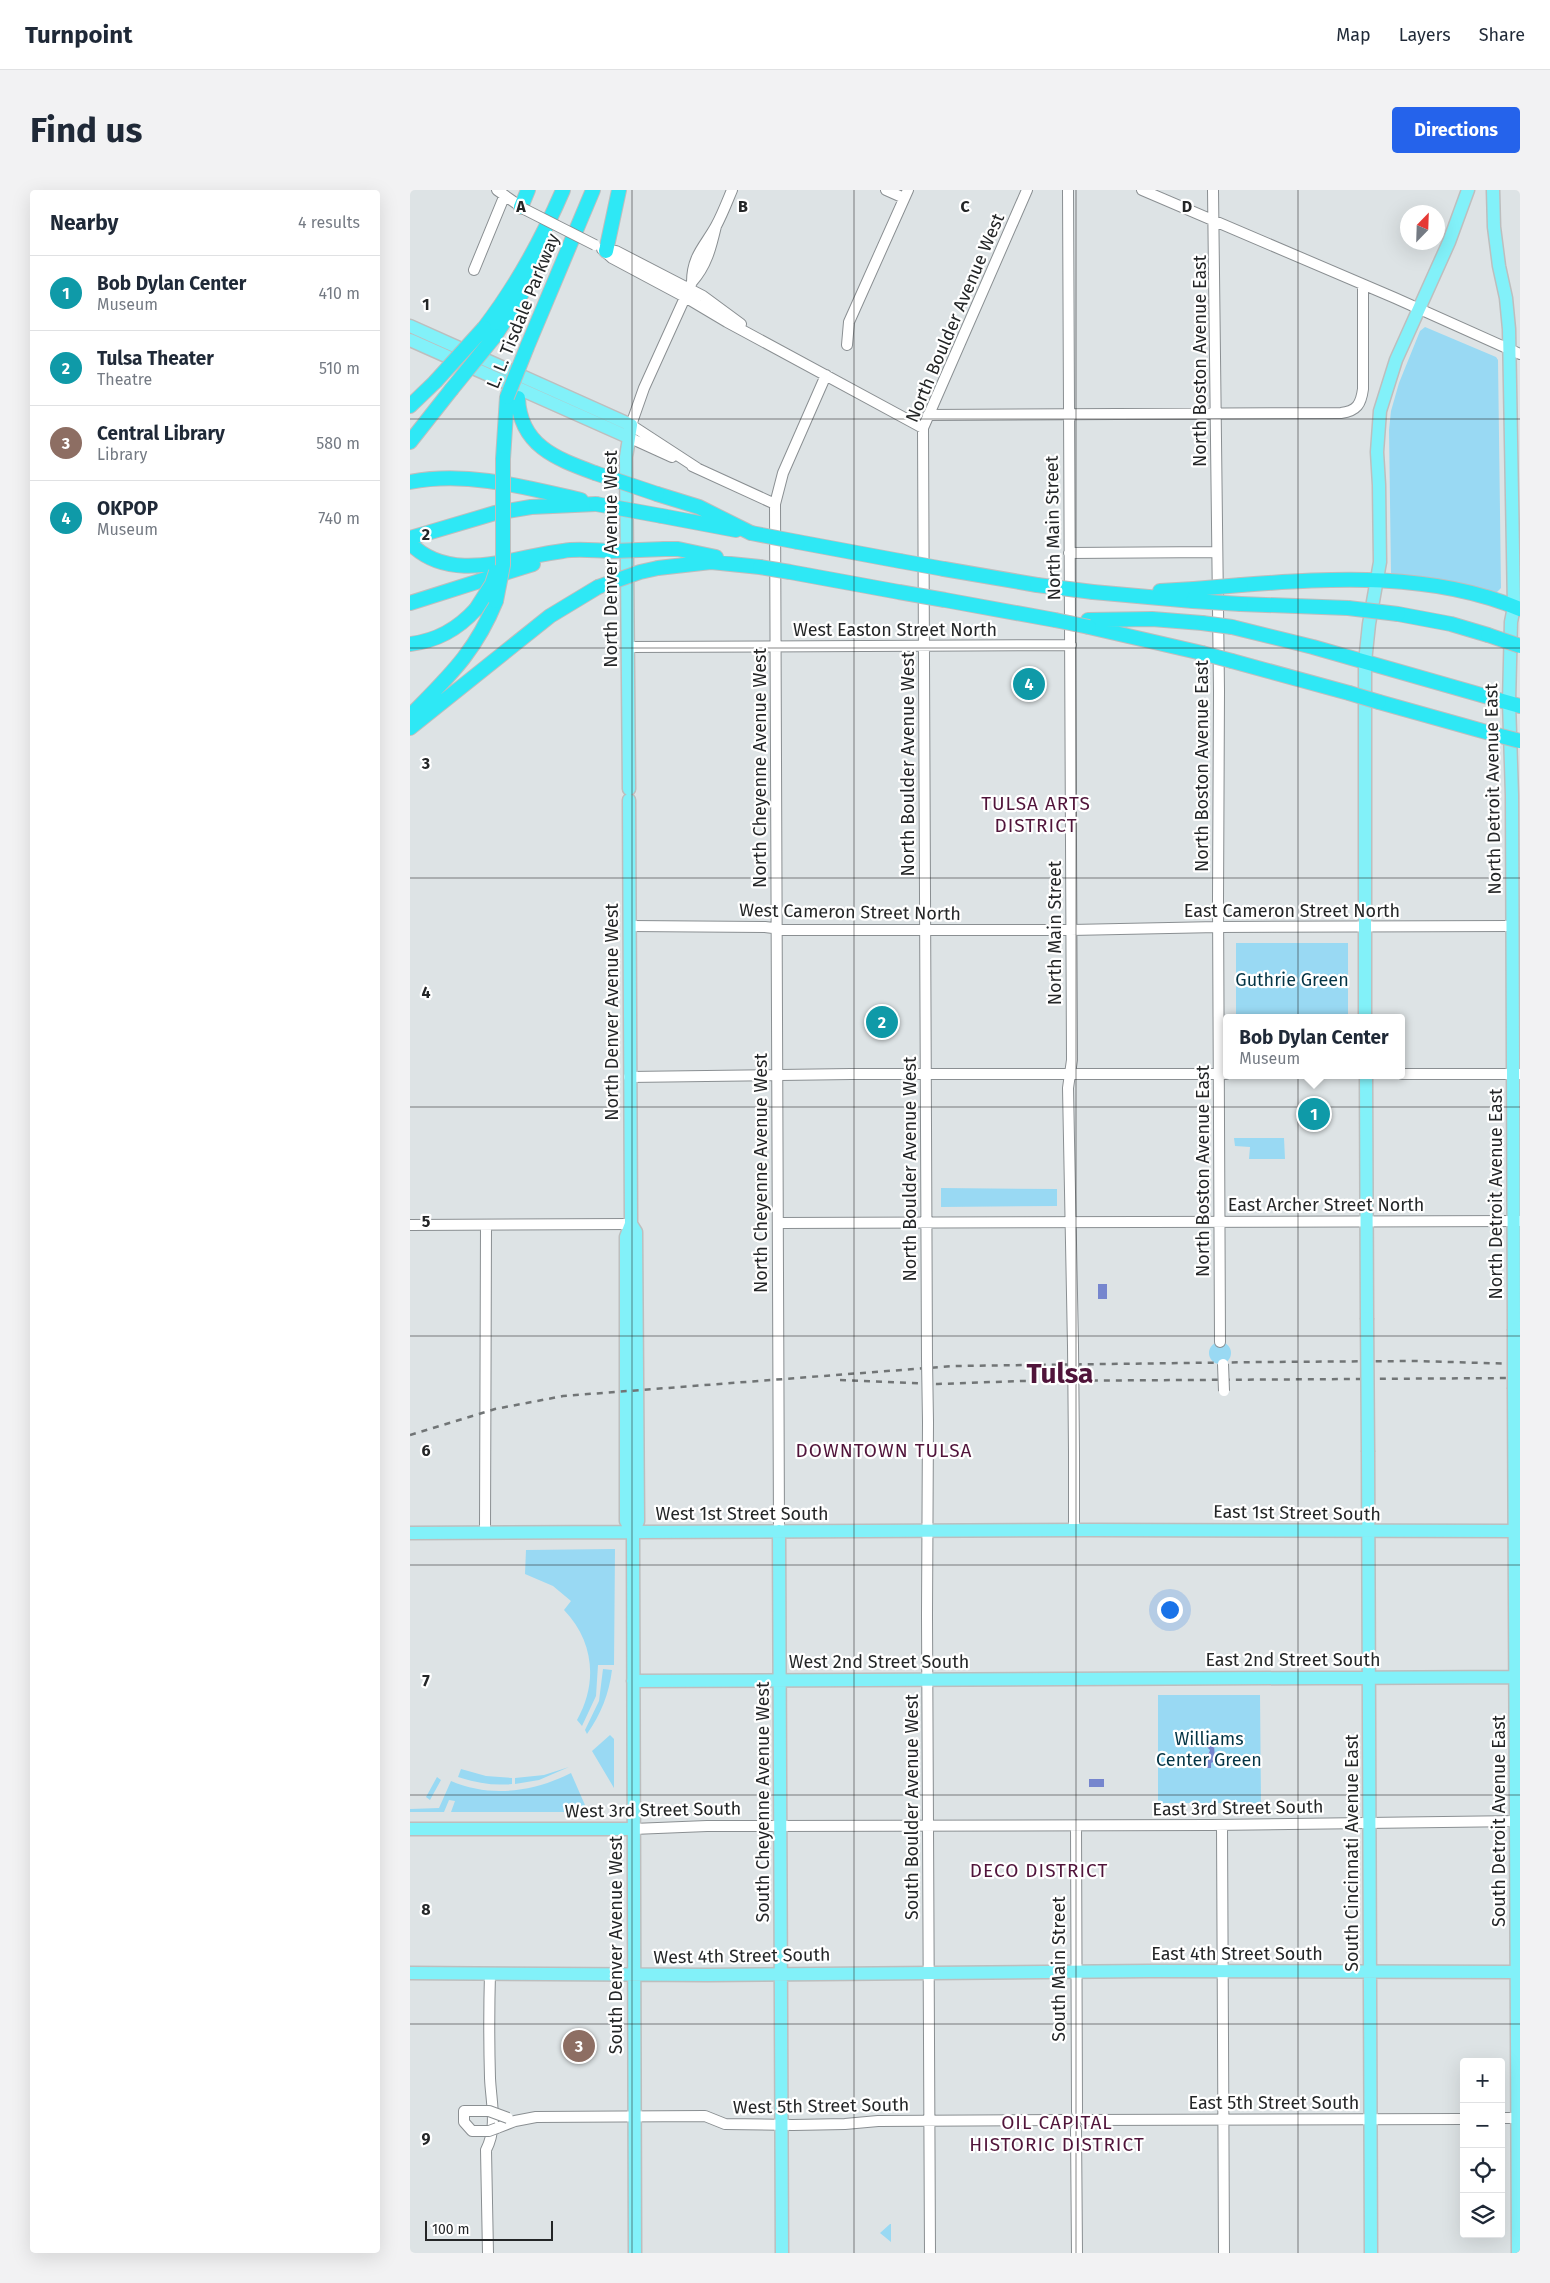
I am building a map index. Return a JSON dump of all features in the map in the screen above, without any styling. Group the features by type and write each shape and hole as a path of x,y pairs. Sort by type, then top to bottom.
{"highway":[{"path":"523,208 528,190"},
{"name":"L. L. Tisdale Parkway","path":"410,406 489,332 526,287 563,190"},
{"name":"L. L. Tisdale Parkway","path":"502,540 504,414 507,397 526,346 593,190"},
{"path":"600,248 619,190"},
{"path":"410,442 451,390 489,332"},
{"path":"526,346 518,385 518,406 523,423 535,441 549,453 596,473 699,506 751,533"},
{"path":"410,482 446,479 482,480 528,488 596,504 1037,585 1115,595 1193,595 1241,604 1348,608 1398,614 1444,622 1520,646"},
{"path":"410,538 495,513 532,507 596,504"},
{"path":"410,716 467,656 486,626 496,601 503,565 502,540"},
{"path":"410,644 436,638 452,631 476,609 492,584 502,540"},
{"path":"410,543 426,557 447,564 469,566 566,550 678,549 760,567 1055,620 1089,623 1152,619 1232,626 1514,704"},
{"path":"410,603 509,570 574,555 612,551"},
{"path":"410,728 550,616 598,588 640,572 658,568 711,562 760,567"},
{"path":"1193,595 1241,585 1303,579 1378,580 1451,590 1517,608"},
{"path":"1089,623 1520,741"}],"main road":[{"path":"1366,1014 1365,662 1369,624 1378,580 1379,485 1377,452 1380,411 1389,378 1449,242 1468,190"},
{"name":"North Detroit Avenue East","path":"1493,190 1494,227 1515,352 1512,378 1517,608 1511,622 1514,704 1512,926 1517,1221 1514,1389"},
{"path":"411,333 630,432"},
{"name":"North Denver Avenue West","path":"630,432 626,457 629,647 629,1077 631,1224 636,1232 632,1479"},
{"name":"South Cincinnati Avenue East","path":"1366,1079 1371,2253"},
{"name":"South Detroit Avenue East","path":"1514,1389 1518,1531 1518,2253"},
{"name":"South Denver Avenue West","path":"632,1479 638,1521 632,1533 635,2253"},
{"name":"West 1st Street South","path":"410,1533 1074,1530"},
{"name":"East 1st Street South","path":"1074,1530 1518,1531"},
{"name":"South Cheyenne Avenue West","path":"779,1531 779,1826 783,2125 782,2253"},
{"name":"East 2nd Street South","path":"1066,1679 1518,1676"},
{"name":"West 2nd Street South","path":"633,1681 927,1678 1066,1679"},
{"name":"West 3rd Street South","path":"410,1829 634,1829"},
{"name":"East 4th Street South","path":"1075,1972 1519,1972"},
{"name":"West 4th Street South","path":"410,1973 781,1974 1075,1972"}],"street":[{"name":"North Denver Avenue West","path":"630,432 644,388 689,289 701,272 710,252 716,226 732,190"},
{"path":"847,345 849,322 906,194 886,190"},
{"name":"North Boulder Avenue West","path":"927,1360 923,428 1027,190"},
{"name":"North Main Street","path":"1068,190 1071,645 1071,930 1070,1073 1068,1088 1072,1242 1074,1530"},
{"path":"1142,190 1515,352"},
{"name":"North Boston Avenue East","path":"1214,190 1217,413 1218,927 1223,1074 1219,1222 1220,1342"},
{"path":"474,270 501,194 523,208 600,248 612,258 689,289 731,316 756,336 923,428"},
{"path":"928,415 1068,412 1341,413 1352,411 1360,404 1363,389 1364,285"},
{"name":"North Cheyenne Avenue West","path":"779,1382 776,1074 775,504 783,473 826,375"},
{"path":"630,432 696,468 775,504"},
{"path":"1069,552 1217,552"},
{"name":"West Easton Street North","path":"629,647 1071,645"},
{"name":"West Cameron Street North","path":"630,926 1071,930"},
{"name":"East Cameron Street North","path":"1071,930 1218,927 1512,926"},
{"path":"629,1077 776,1074 1223,1074"},
{"path":"1405,1074 1516,1074"},
{"name":"East Archer Street North","path":"778,1223 1517,1221"},
{"path":"410,1226 631,1224"},
{"path":"485,1532 486,1225"},
{"name":"South Boulder Avenue West","path":"927,1360 928,2121 930,2253"},
{"path":"1223,1364 1224,1391"},
{"name":"South Cheyenne Avenue West","path":"779,1382 779,1531"},
{"name":"East 3rd Street South","path":"1076,1826 1518,1821"},
{"path":"1222,1825 1224,2253"},
{"name":"West 3rd Street South","path":"634,1829 779,1826 1076,1826"},
{"name":"South Main Street","path":"1076,1826 1075,1972 1077,2112"},
{"path":"488,2253 486,2150 492,2140 494,2102 490,2081 490,1974"},
{"name":"West 5th Street South","path":"515,2121 489,2111 464,2111 464,2122 468,2128 475,2131 489,2131 515,2121 536,2117 705,2116 725,2124 783,2125 1068,2120"},
{"path":"1077,2112 1083,2114 1085,2120 1082,2126 1076,2129 1071,2126 1068,2120 1070,2114 1077,2112"},
{"path":"496,2114 498,2118 497,2128"},
{"name":"East 5th Street South","path":"1085,2120 1460,2118"},
{"path":"1505,2118 1518,2118"},
{"path":"1076,2129 1077,2253"}],"green space":[{"path":"1425,327 1496,357 1498,360 1501,588 1495,594 1397,577 1391,573 1389,430 1391,411 1399,383 1420,331"},
{"name":"Guthrie Green","path":"1236,943 1348,943 1348,1014 1236,1014"},
{"path":"1234,1138 1284,1138 1285,1159 1249,1159 1250,1147 1235,1146"},
{"path":"941,1188 1057,1189 1057,1206 941,1207"},
{"path":"1220,1342 1228,1345 1231,1353 1228,1361 1220,1364 1212,1361 1209,1353 1212,1345"},
{"path":"615,1549 614,1665 598,1665 596,1696 582,1726 577,1720 588,1692 590,1663 587,1649 582,1635 564,1610 571,1601 553,1586 525,1574 526,1550"},
{"path":"603,1669 612,1670 609,1687 600,1711 587,1734 585,1730 599,1701"},
{"name":"Williams Center Green","path":"1158,1695 1260,1695 1261,1803 1158,1803"},
{"path":"610,1735 614,1739 614,1788 592,1751"},
{"path":"569,1767 539,1780 515,1784 515,1778 544,1775"},
{"path":"461,1769 486,1776 512,1778 512,1784 492,1784 458,1777"},
{"path":"571,1773 588,1812 451,1812 455,1801 449,1800 444,1812 410,1812 410,1809 439,1808 451,1781 481,1790 512,1790 542,1785"},
{"path":"437,1777 441,1780 430,1800 426,1797"},
{"path":"891,2224 891,2242 880,2233"}],"water":[{"path":"1098,1284 1107,1284 1107,1299 1098,1299"},
{"path":"1206,1734 1219,1734 1219,1738 1214,1743 1215,1761 1211,1763 1211,1768 1202,1768 1202,1758 1210,1750 1203,1743 1203,1737"},
{"path":"1089,1779 1104,1779 1104,1787 1089,1787"}],"railway":[{"path":"410,1435 495,1409 563,1396 953,1366 1414,1361 1520,1364"},
{"path":"840,1380 938,1384 1020,1381 1520,1378"}],"place":[{"name":"OKPOP","path":"1029,684"},
{"name":"Tulsa Theater","path":"882,1022"},
{"name":"Bob Dylan Center","path":"1314,1114"},
{"name":"Central Library","path":"579,2046"}],"district":[{"name":"TULSA ARTS DISTRICT","path":"1036,814"},
{"name":"Tulsa","path":"1060,1373"},
{"name":"DOWNTOWN TULSA","path":"884,1450"},
{"name":"DECO DISTRICT","path":"1039,1870"},
{"name":"OIL CAPITAL HISTORIC DISTRICT","path":"1057,2133"}]}
